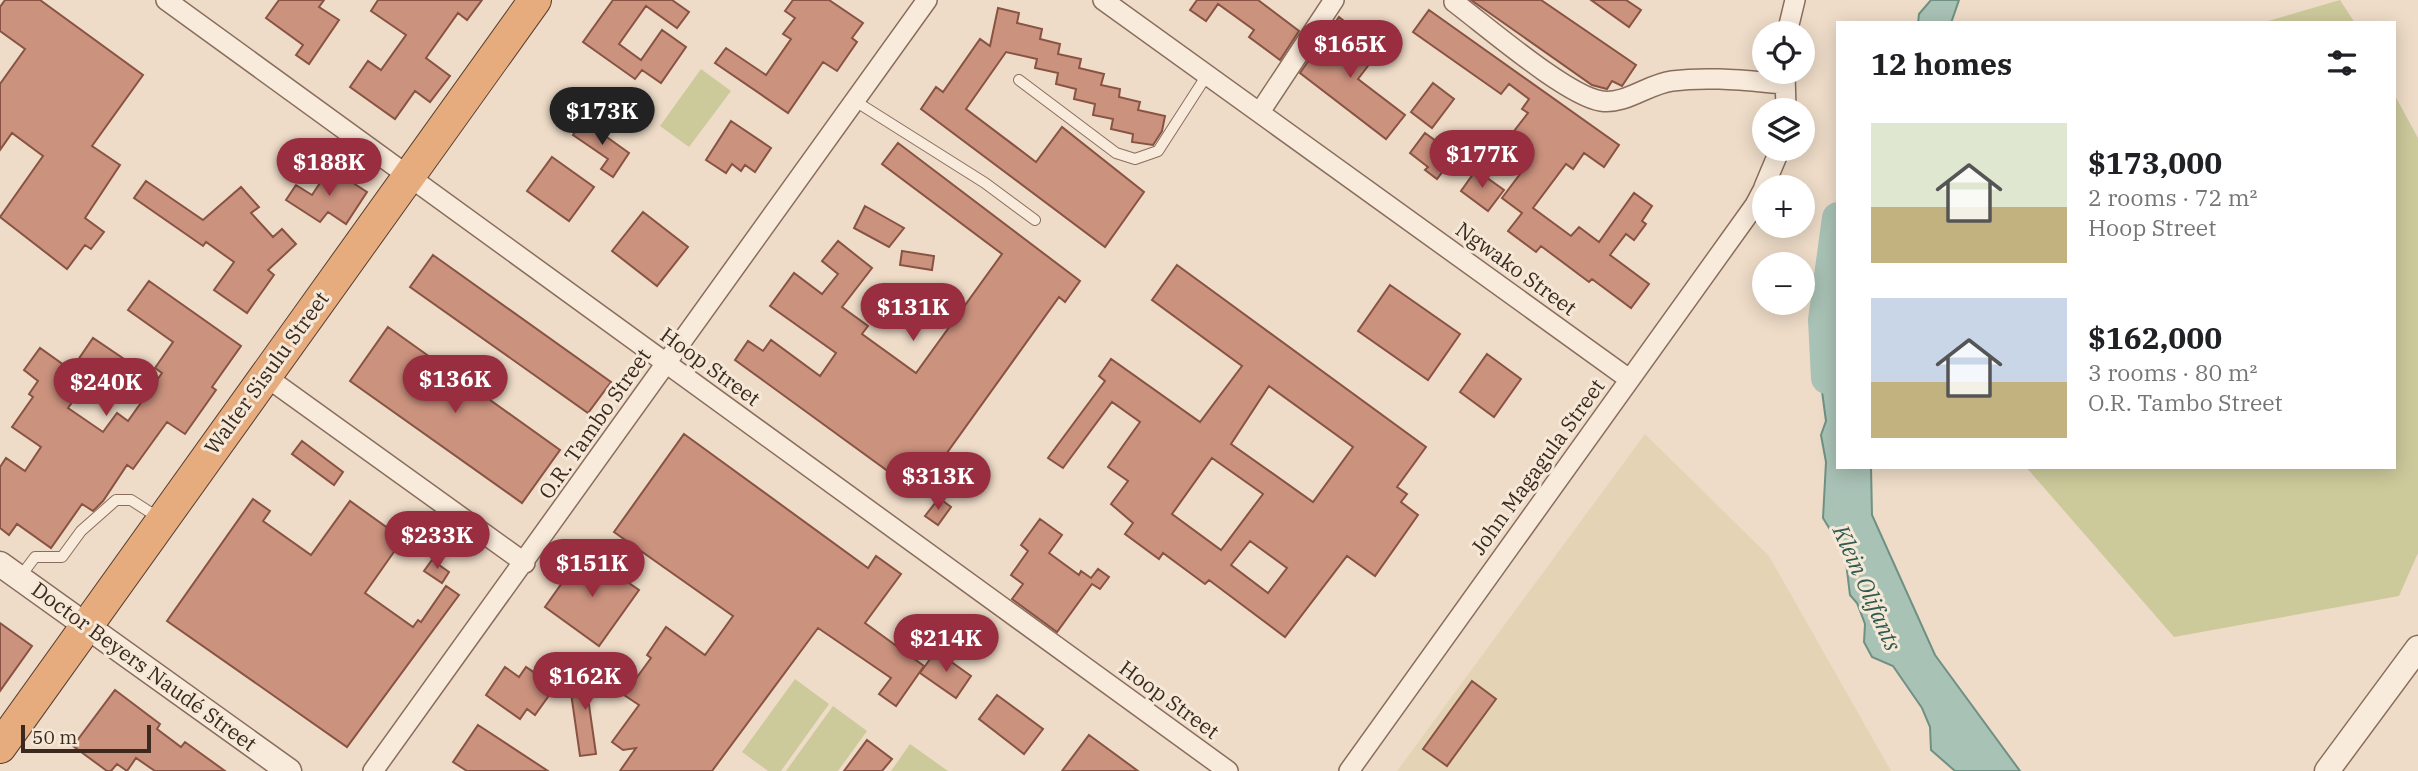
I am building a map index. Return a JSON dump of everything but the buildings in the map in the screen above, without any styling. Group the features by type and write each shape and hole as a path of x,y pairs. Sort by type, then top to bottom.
{"highway":[{"name":"Walter Sisulu Street","path":"0,747 410,176 531,1"}],"street":[{"name":"Hoop Street","path":"166,0 1228,771"},
{"name":"O.R. Tambo Street","path":"373,771 927,0"},
{"name":"Ngwako Street","path":"1104,0 1629,379"},
{"path":"1260,112 1334,0"},
{"path":"1790,21 1795,0"},
{"path":"1454,2 1528,59 1565,84 1600,101 1620,100 1643,89 1671,81 1752,79"},
{"name":"John Magagula Street","path":"1349,771 1752,209"},
{"path":"265,376 525,563"},
{"name":"Doctor Beyers Naudé Street","path":"10,571 289,771"},
{"path":"2327,771 2418,648"}],"lane":[{"path":"1018,80 1116,153 1135,159 1158,150 1207,75"},
{"path":"855,101 985,183 1035,220"},
{"path":"10,571 35,557 62,557 81,531 116,500 131,500 162,520"}],"shaded area":[{"path":"2340,0 2354,21 2268,21"},
{"path":"701,69 731,91 689,147 660,126"},
{"path":"2396,98 2418,138 2418,553 2399,596 2174,637 2028,469 2396,469"},
{"path":"1645,434 1769,556 1891,771 1397,771"},
{"path":"795,679 829,704 781,771 768,771 742,752"},
{"path":"833,706 867,731 838,771 786,771"},
{"path":"910,744 948,771 891,771"}],"water":[{"path":"1931,0 1959,0 1952,21 1918,21 1919,14"},
{"path":"1836,231 1836,300 1832,300 1833,293 1824,270 1825,252"},
{"path":"1830,332 1836,336 1836,469 1871,469 1872,515 1935,655 2020,771 1955,771 1931,750 1930,727 1922,708 1893,666 1872,657 1864,642 1865,624 1857,603 1850,595 1845,554 1823,518 1826,462 1821,435 1826,421 1817,354 1819,340"}],"waterway":[{"name":"Klein Olifants","path":"1827,378 1824,320 1836,233"}]}
